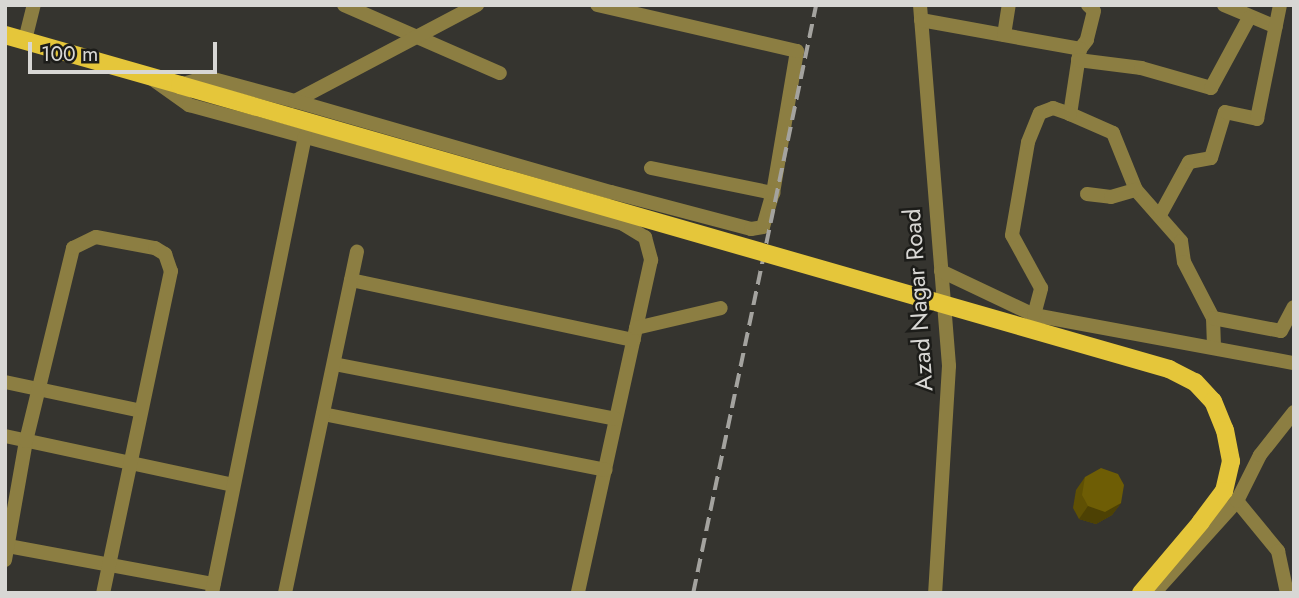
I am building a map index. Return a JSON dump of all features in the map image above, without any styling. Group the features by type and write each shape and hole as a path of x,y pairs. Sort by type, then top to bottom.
{"main road":[{"path":"5,34 1169,369 1204,391 1225,430 1231,461 1224,491 1141,593"}],"street":[{"path":"25,40 34,5"},
{"path":"344,5 365,9 416,39 500,73"},
{"path":"295,101 477,5"},
{"path":"180,85 206,78 751,229 763,228 768,221 774,193 797,51 640,10 597,5"},
{"name":"Azad Nagar Road","path":"920,5 949,366 935,593"},
{"path":"1004,35 1009,5"},
{"path":"1070,114 1079,55 1087,40 1094,10 1088,5"},
{"path":"1224,5 1249,18 1278,15 1294,21"},
{"path":"1160,215 1189,162 1211,158 1225,113 1256,119 1278,15"},
{"path":"921,20 1004,35 1211,88 1249,18"},
{"path":"149,76 182,102 635,229 650,247 651,260 578,593"},
{"path":"1034,315 1041,288 1012,235 1028,142 1040,113 1053,108 1113,133 1136,190 1181,241 1184,262 1213,318 1214,348"},
{"path":"103,593 109,564 130,464 141,411 171,271 165,254 155,248 96,237 73,248 26,440 6,553 109,564 213,588 305,136"},
{"path":"651,168 774,193"},
{"path":"1087,194 1111,197 1136,190"},
{"path":"285,593 357,252"},
{"path":"941,271 1034,315 1294,363"},
{"path":"351,280 635,334 721,308"},
{"path":"1213,318 1281,331 1294,307"},
{"path":"334,364 616,419"},
{"path":"5,382 141,411"},
{"path":"1154,593 1237,501 1260,455 1294,412"},
{"path":"323,414 605,470"},
{"path":"5,436 233,485"},
{"path":"1237,501 1278,551 1287,593"}],"building":[{"path":"1101,468 1118,474 1124,485 1121,503 1105,512 1088,506 1082,495 1085,477"}],"railway":[{"path":"693,593 816,5"}]}
